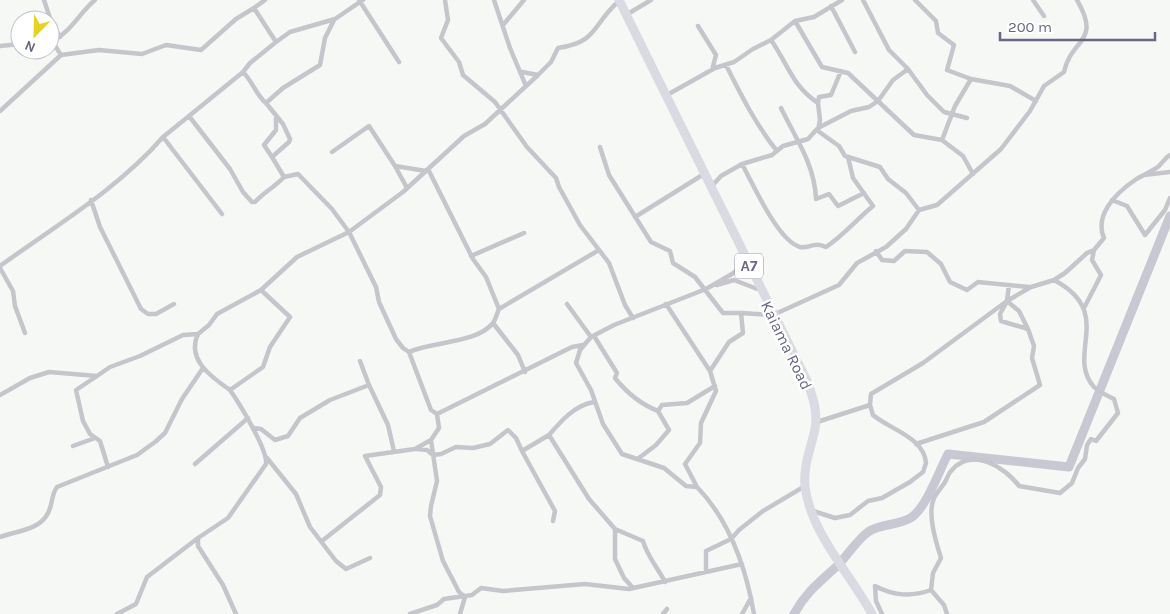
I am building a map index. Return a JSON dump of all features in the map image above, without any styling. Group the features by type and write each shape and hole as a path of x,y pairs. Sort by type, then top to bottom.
{"highway":[{"name":"Kaiama Road","path":"619,0 667,95 772,315 807,381 815,407 816,423 806,461 805,486 812,510 845,575 857,587 872,614"}],"street":[{"path":"60,37 95,0"},
{"path":"0,111 61,55 99,50 142,54 166,45 201,50 236,19 265,0"},
{"path":"445,0 448,20 441,38 459,62 462,75 495,102 527,147 556,178 558,187 580,224 609,263 625,305 633,318"},
{"path":"494,0 526,86"},
{"path":"503,26 524,0"},
{"path":"370,558 346,569 336,561 310,527 296,494 267,458 248,418 230,390 203,368 195,356 193,344 198,334 209,325 217,314 233,307 261,290 297,257 349,232 407,188 538,75 551,62 558,48 574,46 593,34 604,14 619,0"},
{"path":"626,15 651,0"},
{"path":"667,95 712,70 734,62 771,40 794,21 814,17 842,0"},
{"path":"863,0 889,50 908,69 927,95 944,112 968,118"},
{"path":"915,0 936,21 938,33 954,45 948,70 971,79 1010,86 1036,101"},
{"path":"1033,0 1044,16"},
{"path":"600,147 608,174 651,242 670,251 673,263 695,278 706,289 723,313 772,315 839,285 857,263 886,247 906,229 919,210 937,205 1001,149 1017,130 1044,86 1064,72 1066,63 1081,43 1087,30 1084,13 1077,0"},
{"path":"24,333 15,306 13,291 0,267 148,155 163,137 244,72 250,63 276,42 290,32 335,19 361,1 399,62"},
{"path":"831,6 855,52"},
{"path":"254,8 276,42"},
{"path":"266,103 283,88 320,65 325,38 335,19"},
{"path":"794,21 822,67 848,73 914,135 942,140 963,156 973,174"},
{"path":"698,26 716,55 712,70"},
{"path":"771,40 785,59 790,75 803,93 818,103"},
{"path":"726,65 751,109 760,130 777,151"},
{"path":"710,187 721,176 742,164 772,155 783,146 808,139 818,128 851,111 869,107 878,100 894,80 908,69"},
{"path":"841,71 831,95 819,97 820,120 818,131 839,146 845,156 880,167 888,179 906,193 919,210"},
{"path":"244,72 251,80 258,95 283,124 290,139 272,157"},
{"path":"521,72 538,75"},
{"path":"942,140 955,106 971,79"},
{"path":"781,108 805,152 808,168 815,183 816,199 829,194 838,206 864,193"},
{"path":"189,116 252,202 256,202 261,195 272,189 284,177 298,174 332,209 349,232 376,287 379,302 396,339 409,352 430,410 437,414"},
{"path":"276,116 276,130 264,145 284,177"},
{"path":"332,152 369,126 407,188"},
{"path":"163,137 222,214"},
{"path":"812,510 835,518 846,517 856,513 868,501 882,498 919,475 926,463 924,455 916,444 900,431 873,415 870,405 871,394 923,363 1007,301 1031,287 1054,280 1087,253 1094,250 1104,238 1100,230 1102,216 1112,200 1170,155"},
{"path":"742,164 765,206 788,240 801,247 818,243 826,247 841,237 855,220 873,206 853,178 848,157"},
{"path":"395,166 427,170"},
{"path":"427,170 471,256 486,277 499,308"},
{"path":"1143,175 1170,172"},
{"path":"635,217 704,174"},
{"path":"1112,200 1127,206 1145,235 1165,210 1170,198"},
{"path":"91,200 100,226 141,309 148,314 156,314 174,304"},
{"path":"471,256 524,233"},
{"path":"409,352 460,340 483,330 493,323 499,308 599,250"},
{"path":"1084,308 1101,275 1092,260 1094,250"},
{"path":"876,251 882,260 894,261 905,251 927,252 941,264 950,282 968,290 978,282 1031,287"},
{"path":"706,289 732,274 747,262"},
{"path":"697,487 686,486 664,468 639,458 622,454 607,431 594,402 591,390 576,363 583,345 592,337 666,304 734,280 760,290"},
{"path":"947,614 944,605 931,590 932,572 941,558 932,531 933,499 951,471 966,461 982,460 1009,473 1019,486 1060,493 1072,483 1078,468 1085,459 1087,444 1091,439 1096,441 1118,413 1114,399 1094,387 1085,368 1088,317 1084,308 1072,290 1054,280"},
{"path":"1009,285 1007,301 1000,314 1001,321 1028,329"},
{"path":"230,390 263,367 270,347 290,317 261,290"},
{"path":"916,444 984,422 1040,385 1032,358 1034,346 1028,329 1019,311 1007,301"},
{"path":"567,304 617,373 615,378 629,396 638,398 646,406 658,411 669,430 656,445 639,458"},
{"path":"666,304 710,370 716,390 702,423 700,444 685,464 697,487 714,506 727,527 742,564 754,614"},
{"path":"710,370 729,342 743,333 742,313"},
{"path":"493,323 518,355 525,372"},
{"path":"108,467 100,440 95,438 83,422 76,390 110,367 140,356 183,335 198,334"},
{"path":"437,414 572,347 583,345"},
{"path":"360,361 388,425 394,451"},
{"path":"0,537 35,526 42,521 49,512 52,493 57,487 137,455 165,434 182,399 203,368"},
{"path":"0,395 30,378 49,372 97,376"},
{"path":"253,428 261,429 276,440 288,436 300,418 330,400 369,385"},
{"path":"658,411 662,405 687,402 715,386"},
{"path":"522,451 549,435 570,414 585,403 594,402"},
{"path":"816,423 870,405"},
{"path":"415,449 431,440 438,428 437,414"},
{"path":"195,464 248,418"},
{"path":"322,541 380,495 381,487 366,456 415,449 427,450 433,455 442,454 456,447 473,448 490,444 508,430 516,438 555,511 553,521"},
{"path":"549,435 589,499 615,530 643,541 646,552 657,565 665,582"},
{"path":"73,446 95,438"},
{"path":"431,440 437,481 430,506 430,516 443,561 459,592 465,597"},
{"path":"117,614 133,607 138,601 148,577 198,538 228,518 266,464 267,458"},
{"path":"706,572 706,551 731,539 763,510 805,486"},
{"path":"615,530 616,559 624,578 633,588"},
{"path":"198,538 198,546 223,585 236,614"},
{"path":"410,614 437,605 444,599 472,595 481,588 503,591 586,584 633,588 742,564"},
{"path":"882,614 876,601 876,586 889,593 914,595 931,590"},
{"path":"460,614 465,597"},
{"path":"742,614 751,598"},
{"path":"663,614 667,609"}],"waterway":[{"path":"794,614 808,593 837,566 868,532 879,527 907,520 917,512 928,497 948,454 1069,467 1170,216"}]}
